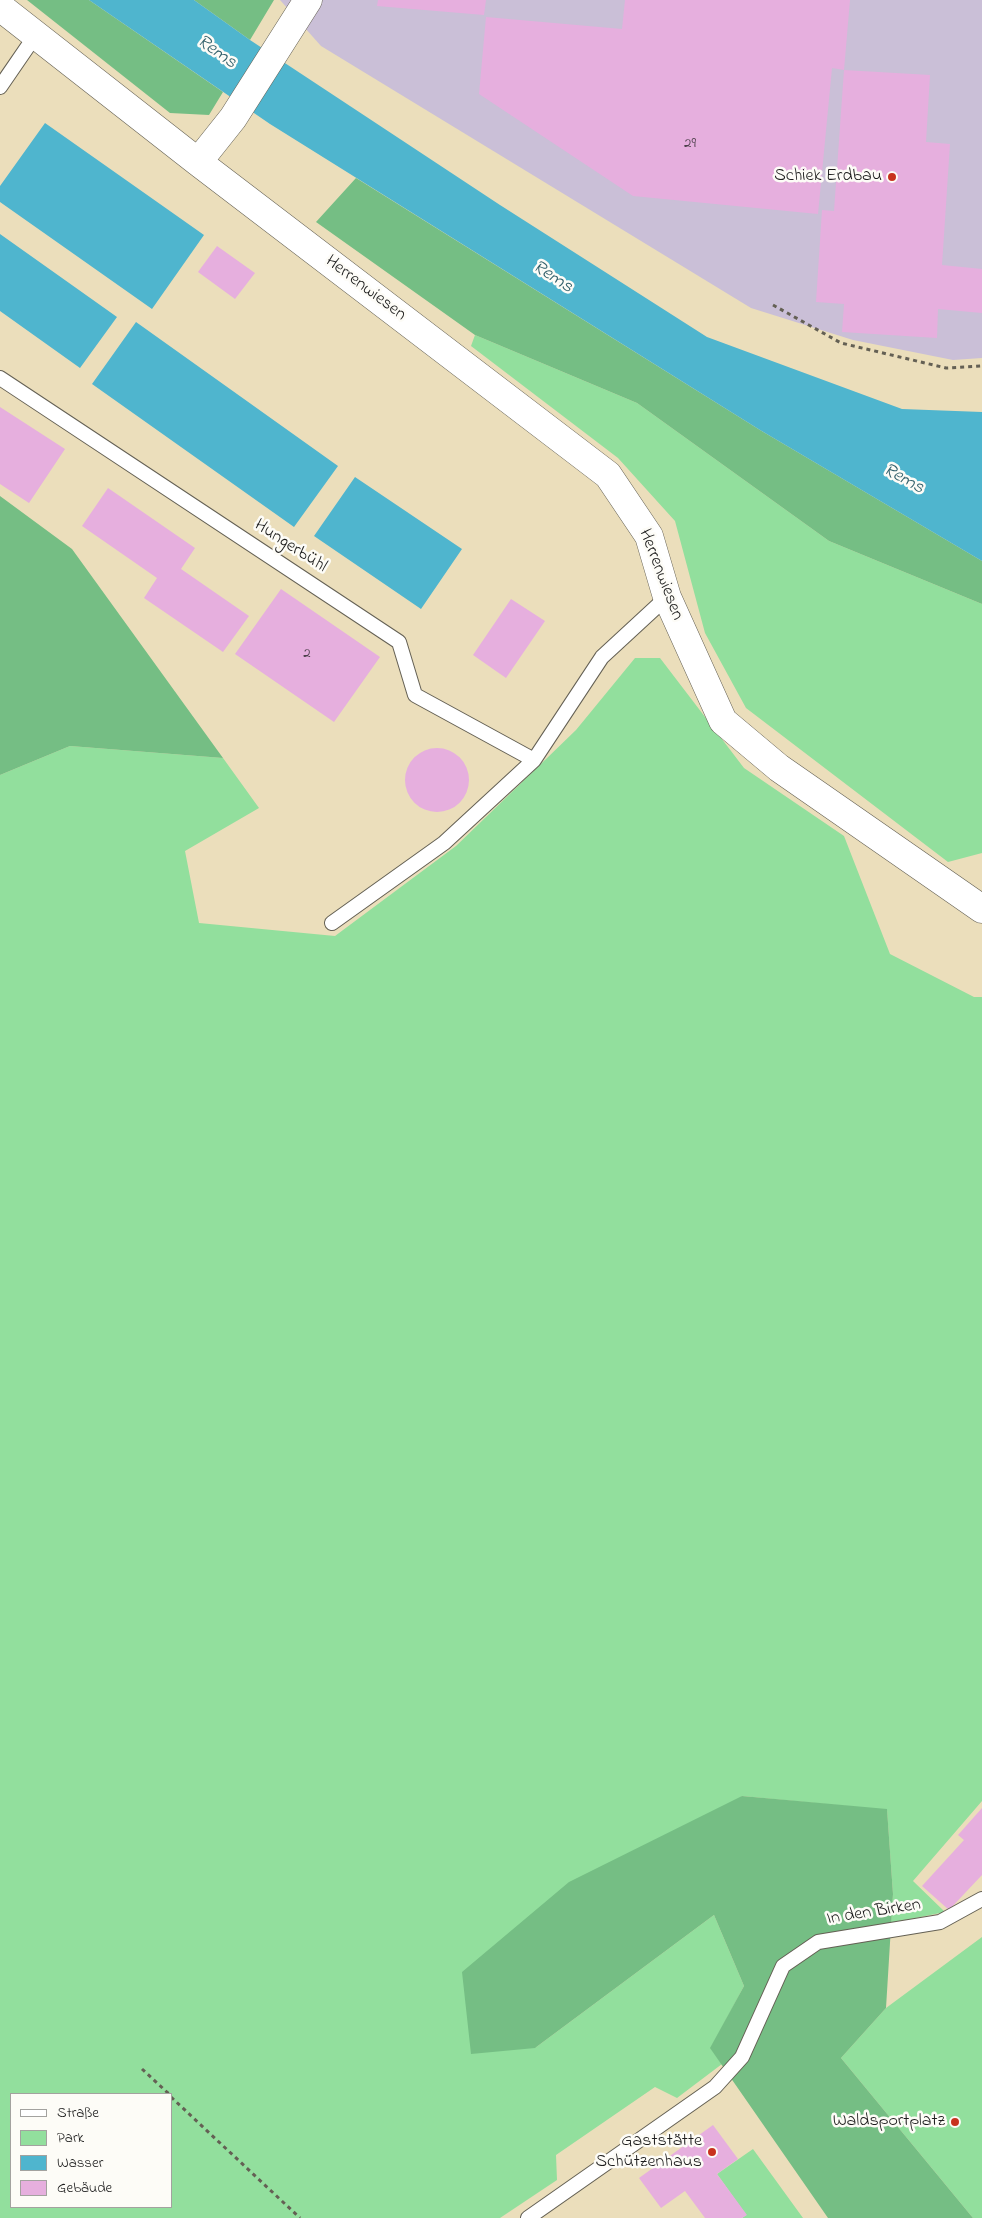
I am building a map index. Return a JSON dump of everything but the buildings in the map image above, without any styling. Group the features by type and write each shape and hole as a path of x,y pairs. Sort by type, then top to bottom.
{"street":[{"path":"198,162 233,118 304,5"},
{"name":"Herrenwiesen","path":"0,7 198,162 608,475 649,536 667,597 723,721 779,768 982,909"}],"lane":[{"path":"0,87 35,36"},
{"name":"Hungerbühl","path":"0,378 399,642 415,695 534,760"},
{"path":"332,923 444,843 534,760 602,657 667,597"},
{"name":"In den Birken","path":"528,2218 715,2087 742,2057 783,1966 818,1942 886,1929 940,1922 982,1899"}],"path":[{"path":"773,306 841,343 946,368 982,366"},
{"path":"142,2069 168,2093"},
{"path":"172,2097 300,2218"}],"shaded area":[{"path":"280,0 982,0 982,358 953,360 853,340 751,308 321,46"}],"green space":[{"path":"27,0 89,0 223,92 209,115 170,113"},
{"path":"194,0 274,0 250,40"},
{"path":"356,178 760,430 982,561 982,604 829,541 637,403 475,335 316,222"},
{"path":"475,335 637,403 829,541 982,604 982,853 948,862 746,708 705,633 675,521 618,458 471,346"},
{"path":"0,496 72,549 223,758 70,746 0,775"},
{"path":"635,658 660,658 744,768 844,836 890,954 974,997 982,997 982,1801 913,1881 945,1912 891,1923 893,1894 887,1810 742,1796 535,2048 714,1915 744,1986 711,2048 722,2064 677,2098 655,2087 556,2155 557,2180 500,2218 0,2218 0,775 70,746 223,758 259,808 185,851 199,923 335,936 456,846 576,730"},
{"path":"742,1796 887,1809 893,1894 886,2008 841,2058 973,2218 828,2218 710,2048 744,1986 714,1915 535,2048 471,2054 462,1972 569,1882"},
{"path":"982,1937 982,2218 973,2218 841,2058 886,2008"},
{"path":"753,2149 803,2218 742,2218 746,2215 717,2174"}],"water":[{"name":"Rems","path":"89,0 194,0 250,40 500,205 707,337 902,409 982,412 982,561 760,430 270,124"},
{"path":"45,123 204,235 152,309 0,202 0,186"},
{"path":"0,234 117,317 80,368 0,311"},
{"path":"136,322 338,466 294,527 92,384"},
{"path":"355,477 462,549 421,609 314,536"}],"place":[{"name":"Schiek Erdbau","path":"892,177"},
{"name":"Waldsportplatz","path":"955,2122"},
{"name":"Gaststätte Schützenhaus","path":"712,2152"}]}
